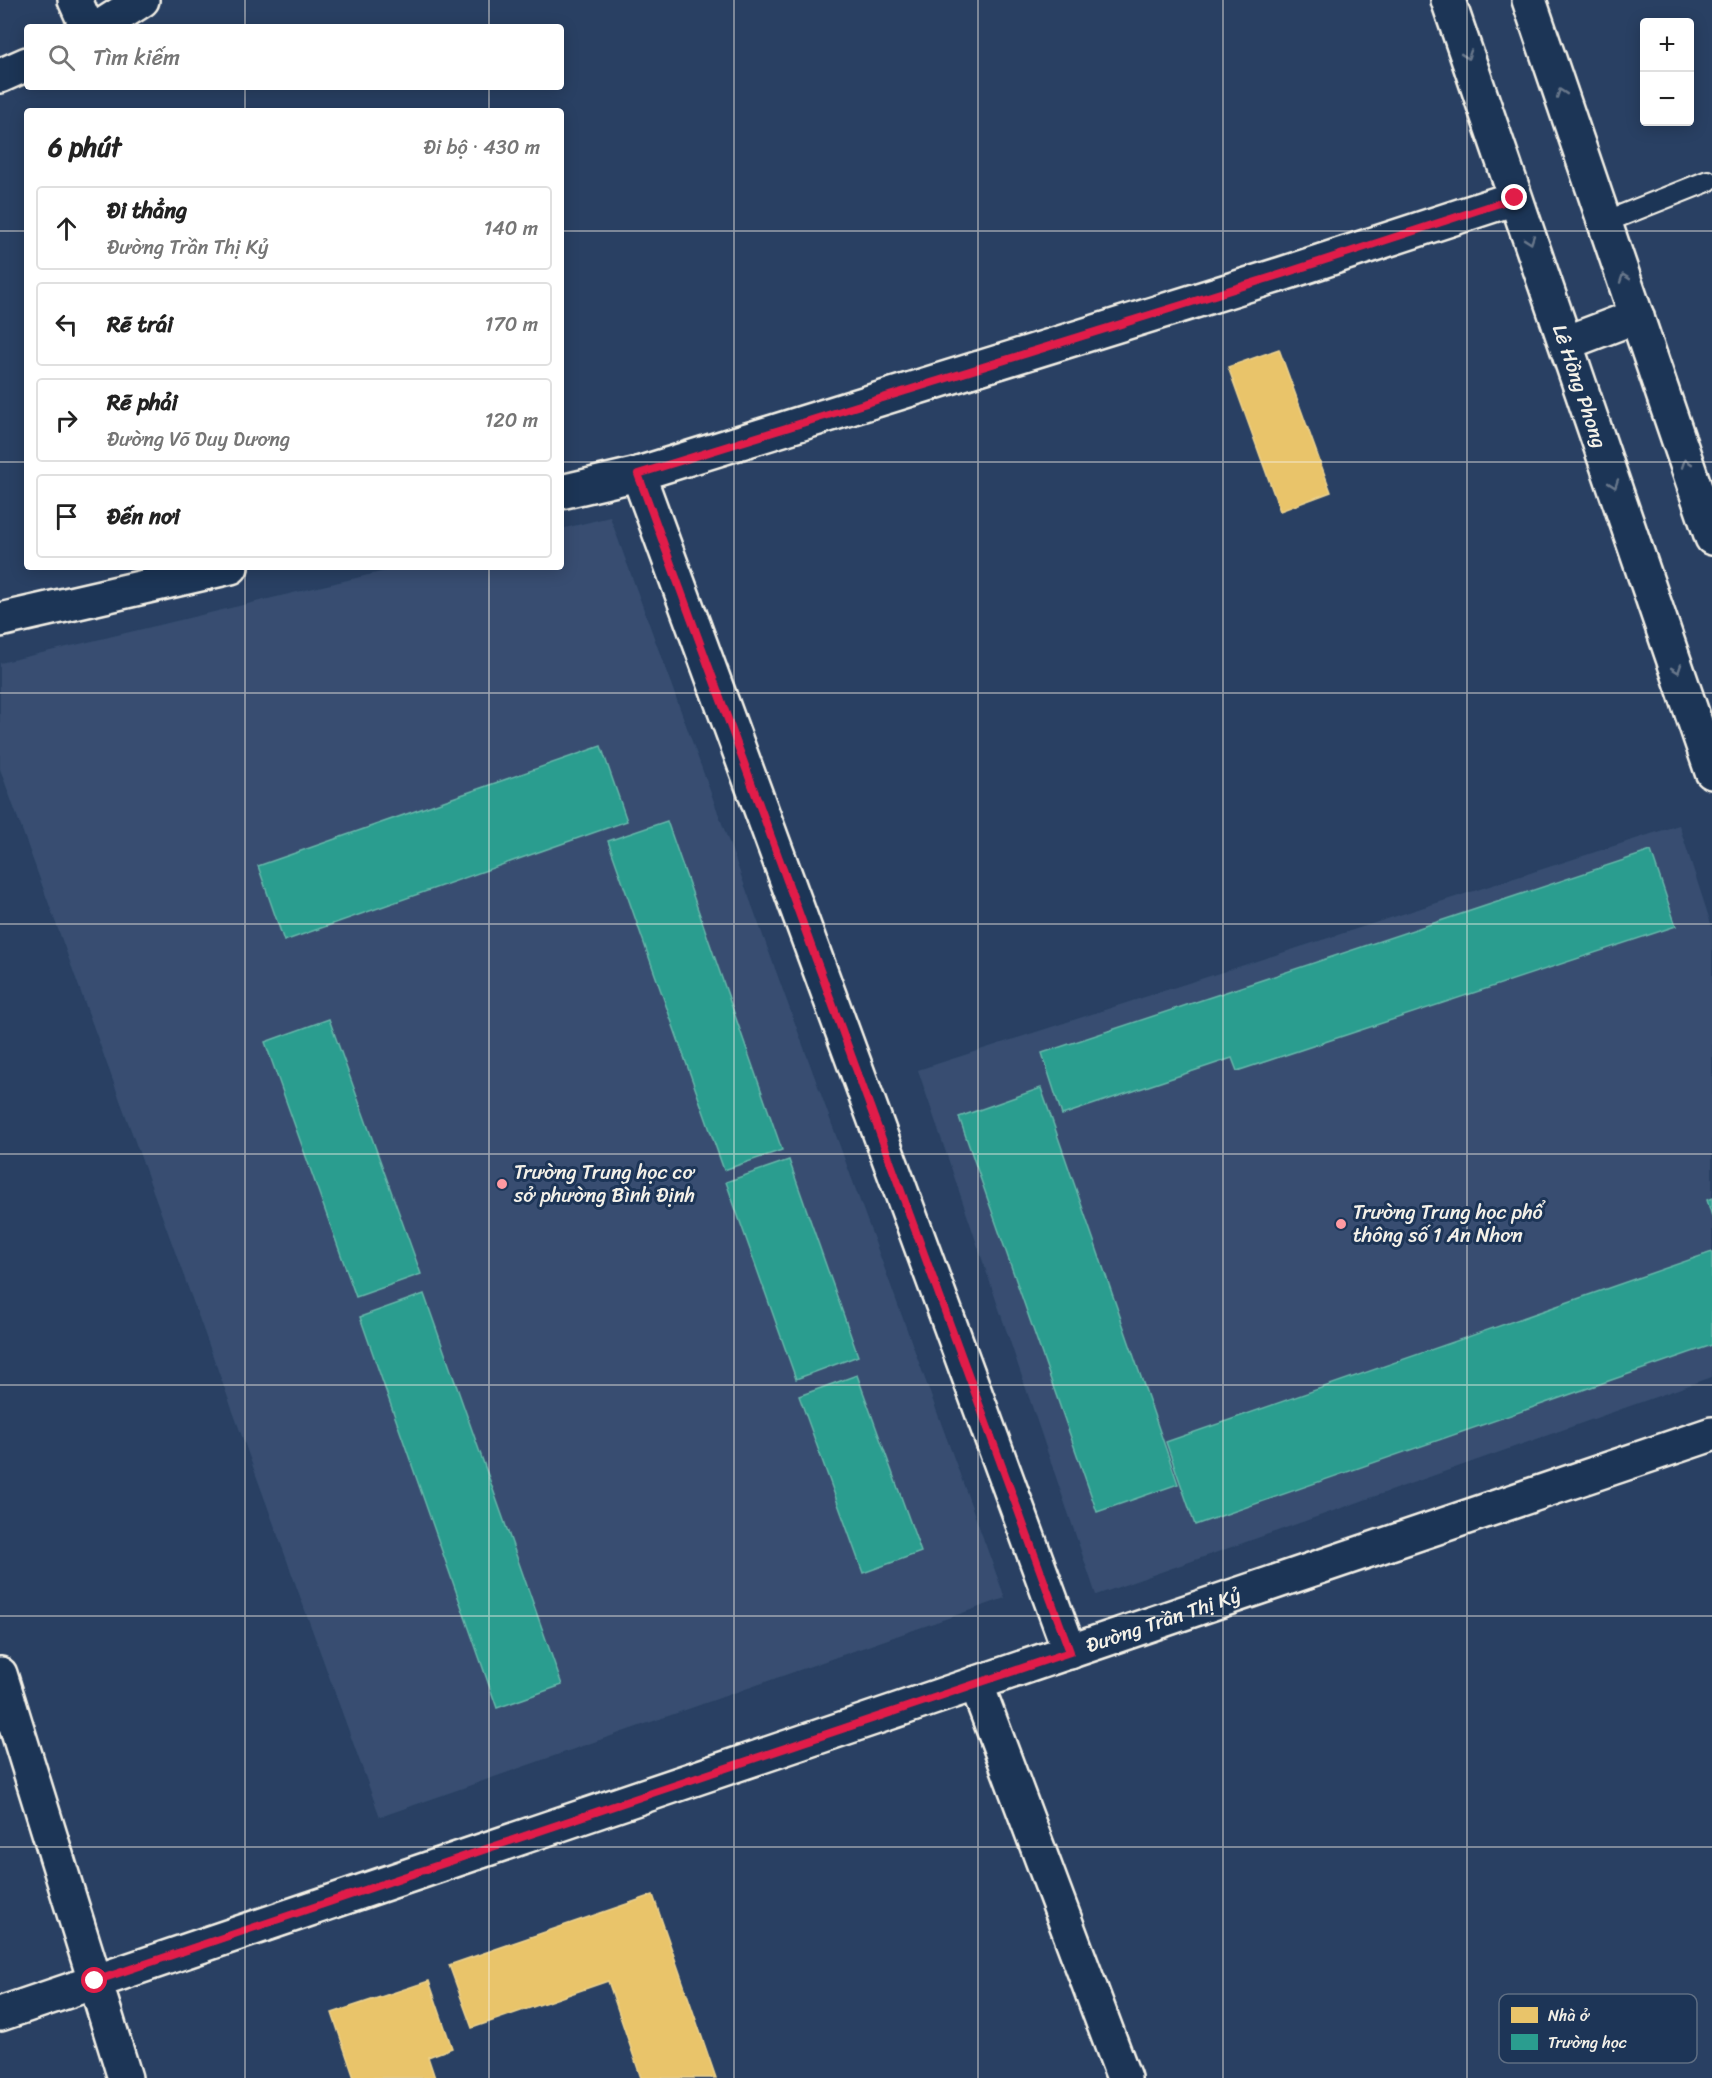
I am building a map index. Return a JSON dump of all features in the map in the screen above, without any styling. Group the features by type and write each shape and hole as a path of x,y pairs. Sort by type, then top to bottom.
{"street":[{"path":"75,0 86,24"},
{"path":"105,24 142,0"},
{"name":"Lê Hồng Phong","path":"1449,0 1712,772"},
{"path":"1529,0 1712,538"},
{"path":"0,76 24,65"},
{"path":"564,491 638,474 1282,274 1515,198"},
{"path":"1566,343 1637,316"},
{"path":"638,474 1070,1652"},
{"path":"0,620 218,570"},
{"name":"Đường Trần Thị Kỷ","path":"0,2014 1712,1434"},
{"path":"0,1674 125,2078"},
{"path":"976,1683 1124,2078"}],"lane":[{"path":"1605,222 1708,181"}],"shaded area":[{"name":"Trường Trung học cơ sở phường Bình Định","path":"610,517 1005,1598 380,1817 0,769 0,663 389,570 564,570 564,528"},
{"name":"Trường Trung học phổ thông số 1 An Nhơn","path":"1679,825 1712,927 1712,1377 1096,1595 918,1070"}],"building: Nhà ở":[{"path":"1279,349 1331,492 1280,511 1228,367"},
{"path":"653,1895 716,2078 641,2078 608,1981 472,2028 449,1965"},
{"path":"429,1981 452,2048 428,2057 435,2078 354,2078 332,2013"}],"building: Trường học":[{"path":"601,746 627,821 284,941 258,866"},
{"path":"667,821 782,1150 724,1170 608,841"},
{"path":"1651,851 1676,926 1237,1071 1232,1058 1062,1115 1042,1053"},
{"path":"329,1019 421,1274 356,1297 265,1042"},
{"path":"1041,1088 1178,1484 1097,1512 959,1117"},
{"path":"789,1160 858,1356 796,1379 726,1182"},
{"path":"1712,1198 1712,1216 1707,1200"},
{"path":"1712,1252 1712,1345 1195,1525 1166,1442"},
{"path":"424,1294 562,1685 497,1708 360,1317"},
{"path":"857,1375 921,1552 863,1573 799,1396"}],"place":[{"name":"Trường Trung học cơ sở phường Bình Định","path":"502,1184"},
{"name":"Trường Trung học phổ thông số 1 An Nhơn","path":"1341,1224"}],"route":[{"path":"95,1981 1070,1652 638,474 1282,274 1515,198"}]}
